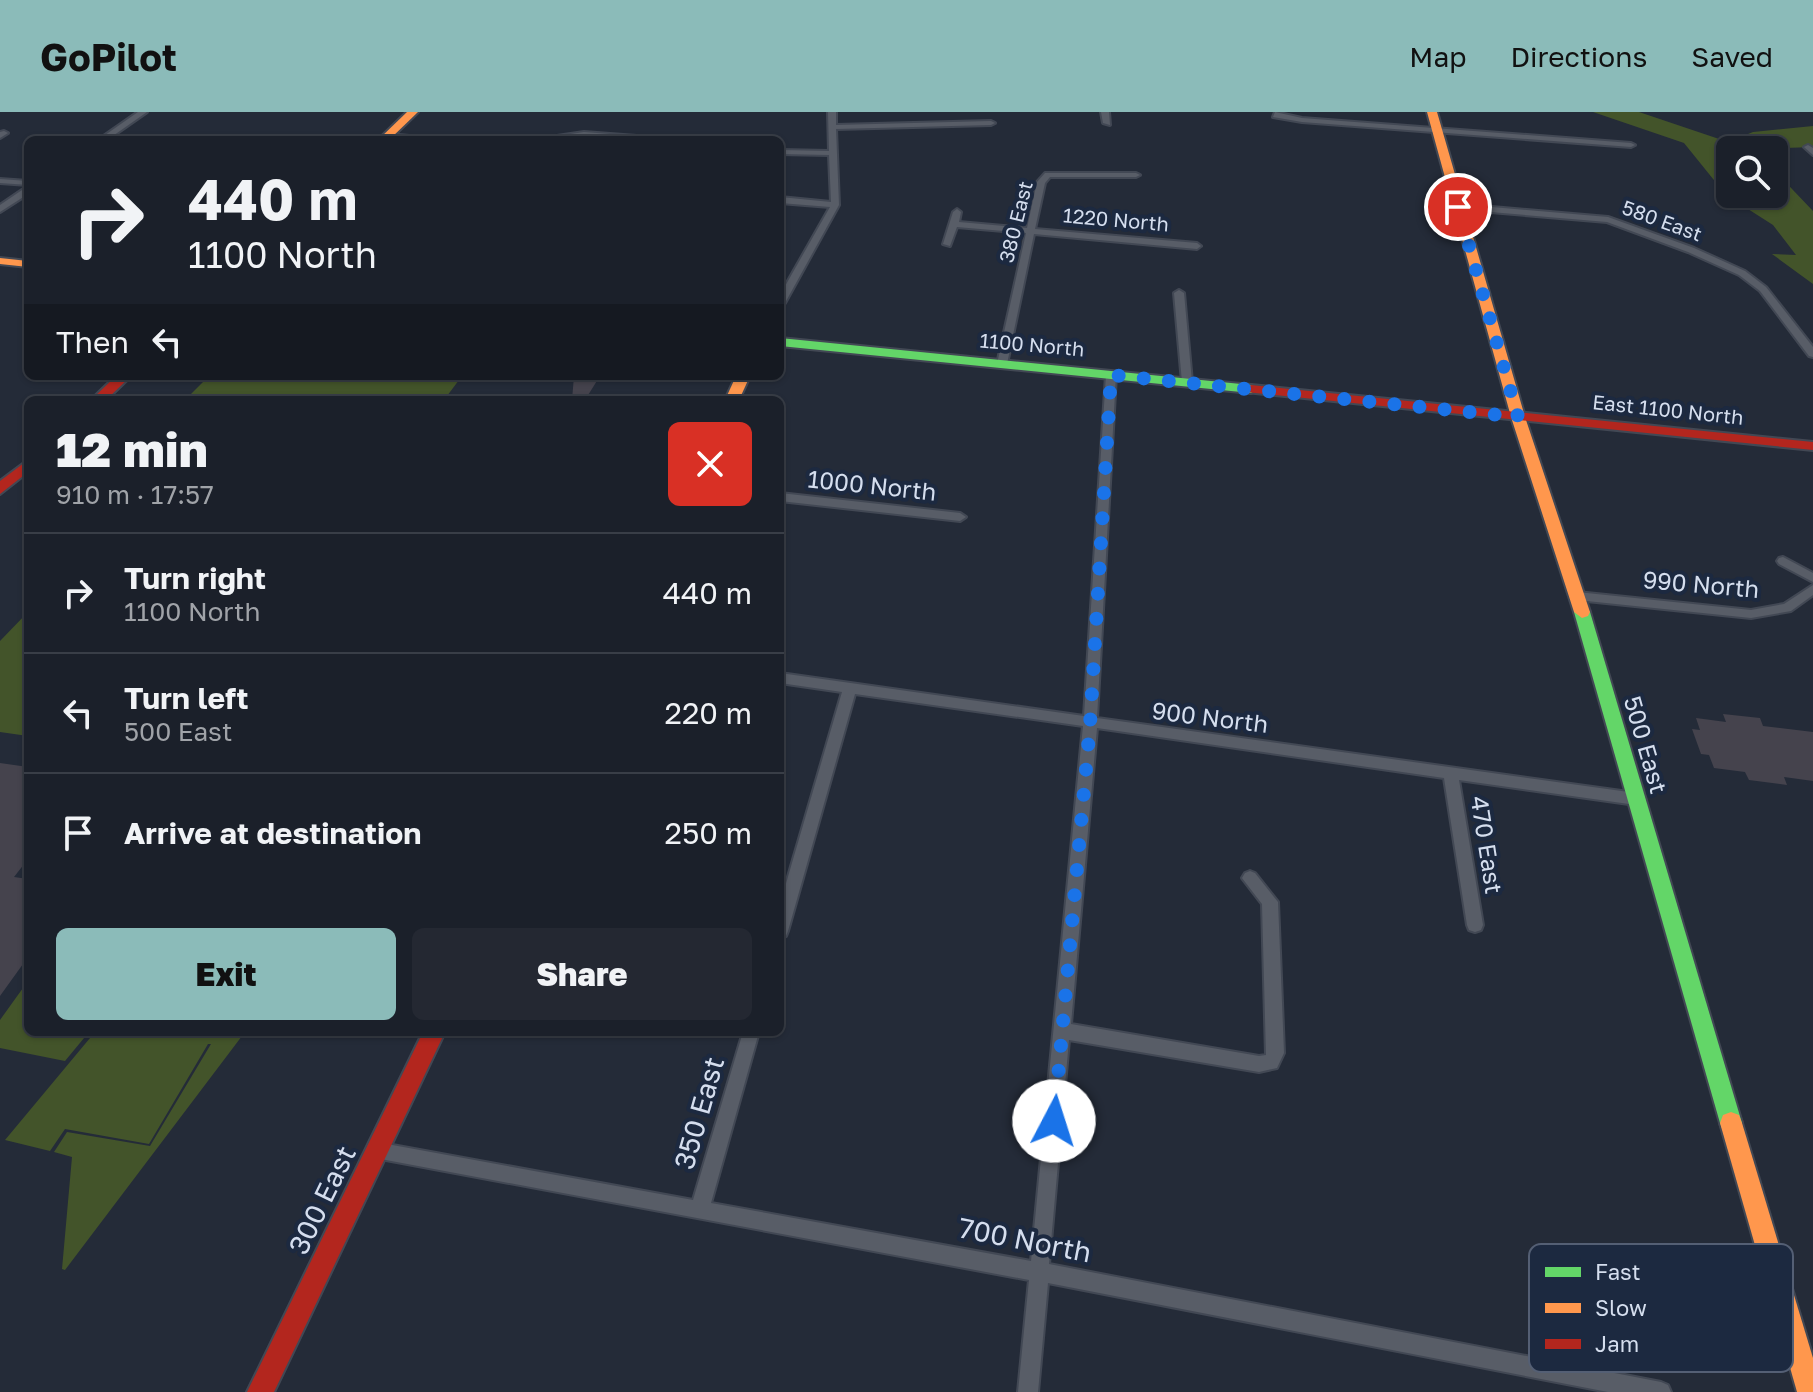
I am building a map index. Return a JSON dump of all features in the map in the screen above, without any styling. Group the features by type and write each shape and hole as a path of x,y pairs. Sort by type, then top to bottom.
{"street":[{"path":"108,136 143,112"},
{"path":"387,136 413,112"},
{"path":"784,296 835,205 837,191 832,153 832,112"},
{"path":"1105,112 1107,123"},
{"path":"1279,112 1276,115 1302,120 1435,121 1631,145"},
{"name":"500 East","path":"1435,121 1518,417 1577,596 1767,1244"},
{"path":"833,127 991,123"},
{"path":"567,136 610,136"},
{"path":"784,152 832,153"},
{"name":"380 East","path":"1002,364 1041,182 1048,175 1136,175"},
{"path":"0,181 24,183"},
{"path":"0,209 24,193"},
{"path":"784,200 835,205"},
{"name":"580 East","path":"1458,207 1608,220 1691,250 1742,273 1763,289 1813,354"},
{"path":"947,244 957,212"},
{"name":"1220 North","path":"954,224 1197,246"},
{"path":"0,261 24,264"},
{"path":"1179,293 1187,382"},
{"name":"1100 North","path":"784,342 1518,417"},
{"path":"1028,1392 1090,725 1111,375"},
{"path":"102,396 120,380"},
{"name":"East 1100 North","path":"1518,417 1813,446"},
{"path":"0,489 24,468"},
{"name":"1000 North","path":"784,497 960,517"},
{"path":"1783,561 1813,578"},
{"name":"990 North","path":"1577,596 1751,614 1777,612 1813,589"},
{"path":"1801,599 1813,607"},
{"name":"900 North","path":"784,679 1090,725 1450,771 1636,799"},
{"path":"784,917 850,688"},
{"name":"470 East","path":"1450,771 1475,925"},
{"path":"1062,1031 1259,1064 1271,1062 1275,1053 1270,902 1250,878"},
{"name":"300 East","path":"260,1392 432,1036"},
{"name":"350 East","path":"700,1209 750,1036"},
{"name":"700 North","path":"376,1151 1040,1272 1529,1366"},
{"name":"500 East","path":"1793,1334 1810,1392"},
{"name":"700 North","path":"1558,1372 1661,1392"}],"green space":[{"path":"1593,112 1639,112 1716,138 1716,183 1684,143"},
{"path":"1813,126 1813,147 1788,148 1788,136 1743,136 1753,132"},
{"path":"1788,185 1813,211 1813,284 1772,254 1796,255 1773,225 1746,208 1788,208"},
{"path":"205,380 459,380 447,396 189,396"},
{"path":"24,616 24,735 0,732 0,641"},
{"path":"24,987 24,1036 86,1036 65,1061 0,1048 0,1020"},
{"path":"92,1036 242,1036 65,1270 62,1269 72,1157 54,1152 67,1132 150,1146 211,1044 208,1044 149,1144 65,1129 50,1151 5,1140"}],"building":[{"path":"574,380 598,380 588,396 572,396"},
{"path":"1723,714 1760,718 1763,726 1813,732 1813,781 1784,777 1787,785 1749,780 1745,772 1714,768 1709,755 1701,754 1692,729 1700,730 1696,718 1726,722"},
{"path":"0,763 24,766 24,864 14,877 24,878 24,963 0,996"}],"traffic: fast":[{"path":"784,342 1251,389"},
{"path":"1582,612 1731,1123"}],"traffic: slow":[{"path":"387,136 413,112"},
{"path":"1432,112 1518,417 1582,612"},
{"path":"0,261 24,264"},
{"path":"734,396 741,380"},
{"path":"1731,1123 1767,1244"},
{"path":"1793,1334 1810,1392"}],"traffic: jam":[{"path":"102,396 120,380"},
{"path":"1251,389 1813,446"},
{"path":"0,489 24,468"},
{"path":"260,1392 432,1036"}],"route":[{"path":"1054,1121 1090,725 1111,375 1518,417 1458,207"}]}
